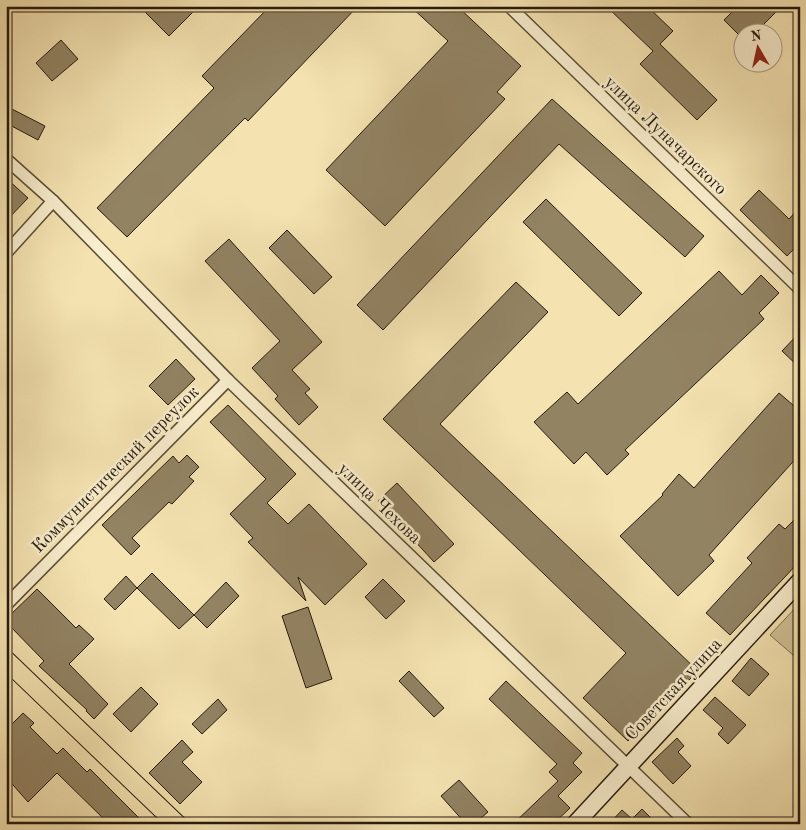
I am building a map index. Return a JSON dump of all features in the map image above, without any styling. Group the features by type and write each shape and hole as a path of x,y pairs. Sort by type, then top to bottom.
{"main road":[{"path":"6,660 177,824"}],"street":[{"name":"улица Луначарского","path":"509,6 800,289"},
{"name":"улица Чехова","path":"6,159 53,201 228,380 688,824"},
{"path":"6,253 53,201"},
{"name":"Коммунистический переулок","path":"6,605 228,380"},
{"name":"Советская улица","path":"575,824 800,581"}],"shaded area":[{"path":"800,603 800,661 770,635"}],"building":[{"path":"139,6 199,6 169,36"},
{"path":"270,6 358,6 248,121 245,118 127,237 97,208 214,88 202,76"},
{"path":"410,6 457,6 521,66 497,92 505,99 385,226 326,170 448,41"},
{"path":"606,6 647,6 673,31 660,44 717,100 697,120 640,64 653,51"},
{"path":"738,6 782,6 766,22 734,22 734,30 724,20"},
{"path":"61,40 78,59 52,81 36,63"},
{"path":"552,99 704,236 685,257 559,144 383,330 357,305"},
{"path":"6,106 45,126 38,140 6,123"},
{"path":"6,178 28,198 6,221"},
{"path":"759,190 789,219 800,207 800,243 787,256 740,210"},
{"path":"546,199 642,293 619,316 523,222"},
{"path":"287,230 332,277 314,294 269,248"},
{"path":"229,239 322,342 292,370 310,389 305,393 318,407 299,425 275,399 278,396 252,368 280,341 205,261"},
{"path":"719,271 742,295 761,275 779,293 759,313 764,319 625,450 629,454 607,475 586,452 574,464 534,422 567,392 578,404"},
{"path":"516,282 548,312 440,424 698,671 628,741 583,698 626,653 383,419"},
{"path":"800,332 800,368 782,351"},
{"path":"176,359 195,379 168,405 149,386"},
{"path":"779,393 800,411 800,454 709,555 714,561 678,596 620,536 663,495 679,474 694,488"},
{"path":"228,405 296,474 267,503 288,524 309,504 367,564 325,605 298,577 306,601 248,542 253,538 230,514 266,479 210,422"},
{"path":"187,455 199,467 189,477 194,481 172,504 169,502 132,538 140,546 131,555 102,525 173,456 179,463"},
{"path":"397,483 454,544 434,562 378,501"},
{"path":"800,514 800,561 730,635 706,613 752,563 747,558 779,524 785,529"},
{"path":"152,573 194,615 179,629 137,588"},
{"path":"126,576 137,588 115,610 104,599"},
{"path":"383,579 405,601 386,619 365,597"},
{"path":"226,582 239,596 207,628 194,615"},
{"path":"37,589 76,628 79,625 94,639 69,664 108,704 94,719 87,710 39,666 44,661 6,622 6,619"},
{"path":"308,607 332,679 306,688 282,616"},
{"path":"751,658 769,674 749,696 732,681"},
{"path":"409,671 444,708 434,717 399,681"},
{"path":"506,681 582,753 573,763 582,772 558,796 570,808 553,824 513,824 558,781 549,772 557,764 489,699"},
{"path":"141,687 158,704 131,732 113,714"},
{"path":"715,697 746,725 728,744 718,734 723,728 703,710"},
{"path":"218,699 227,710 202,734 192,724"},
{"path":"23,713 34,723 30,727 57,754 63,748 87,772 90,769 145,824 109,824 57,773 28,802 6,777 6,730"},
{"path":"677,738 684,746 678,752 691,766 673,784 652,762"},
{"path":"182,740 193,752 182,762 202,782 180,804 149,773"},
{"path":"459,780 488,812 474,824 466,824 441,796"},
{"path":"642,809 657,824 609,824 622,810 632,819"}]}
